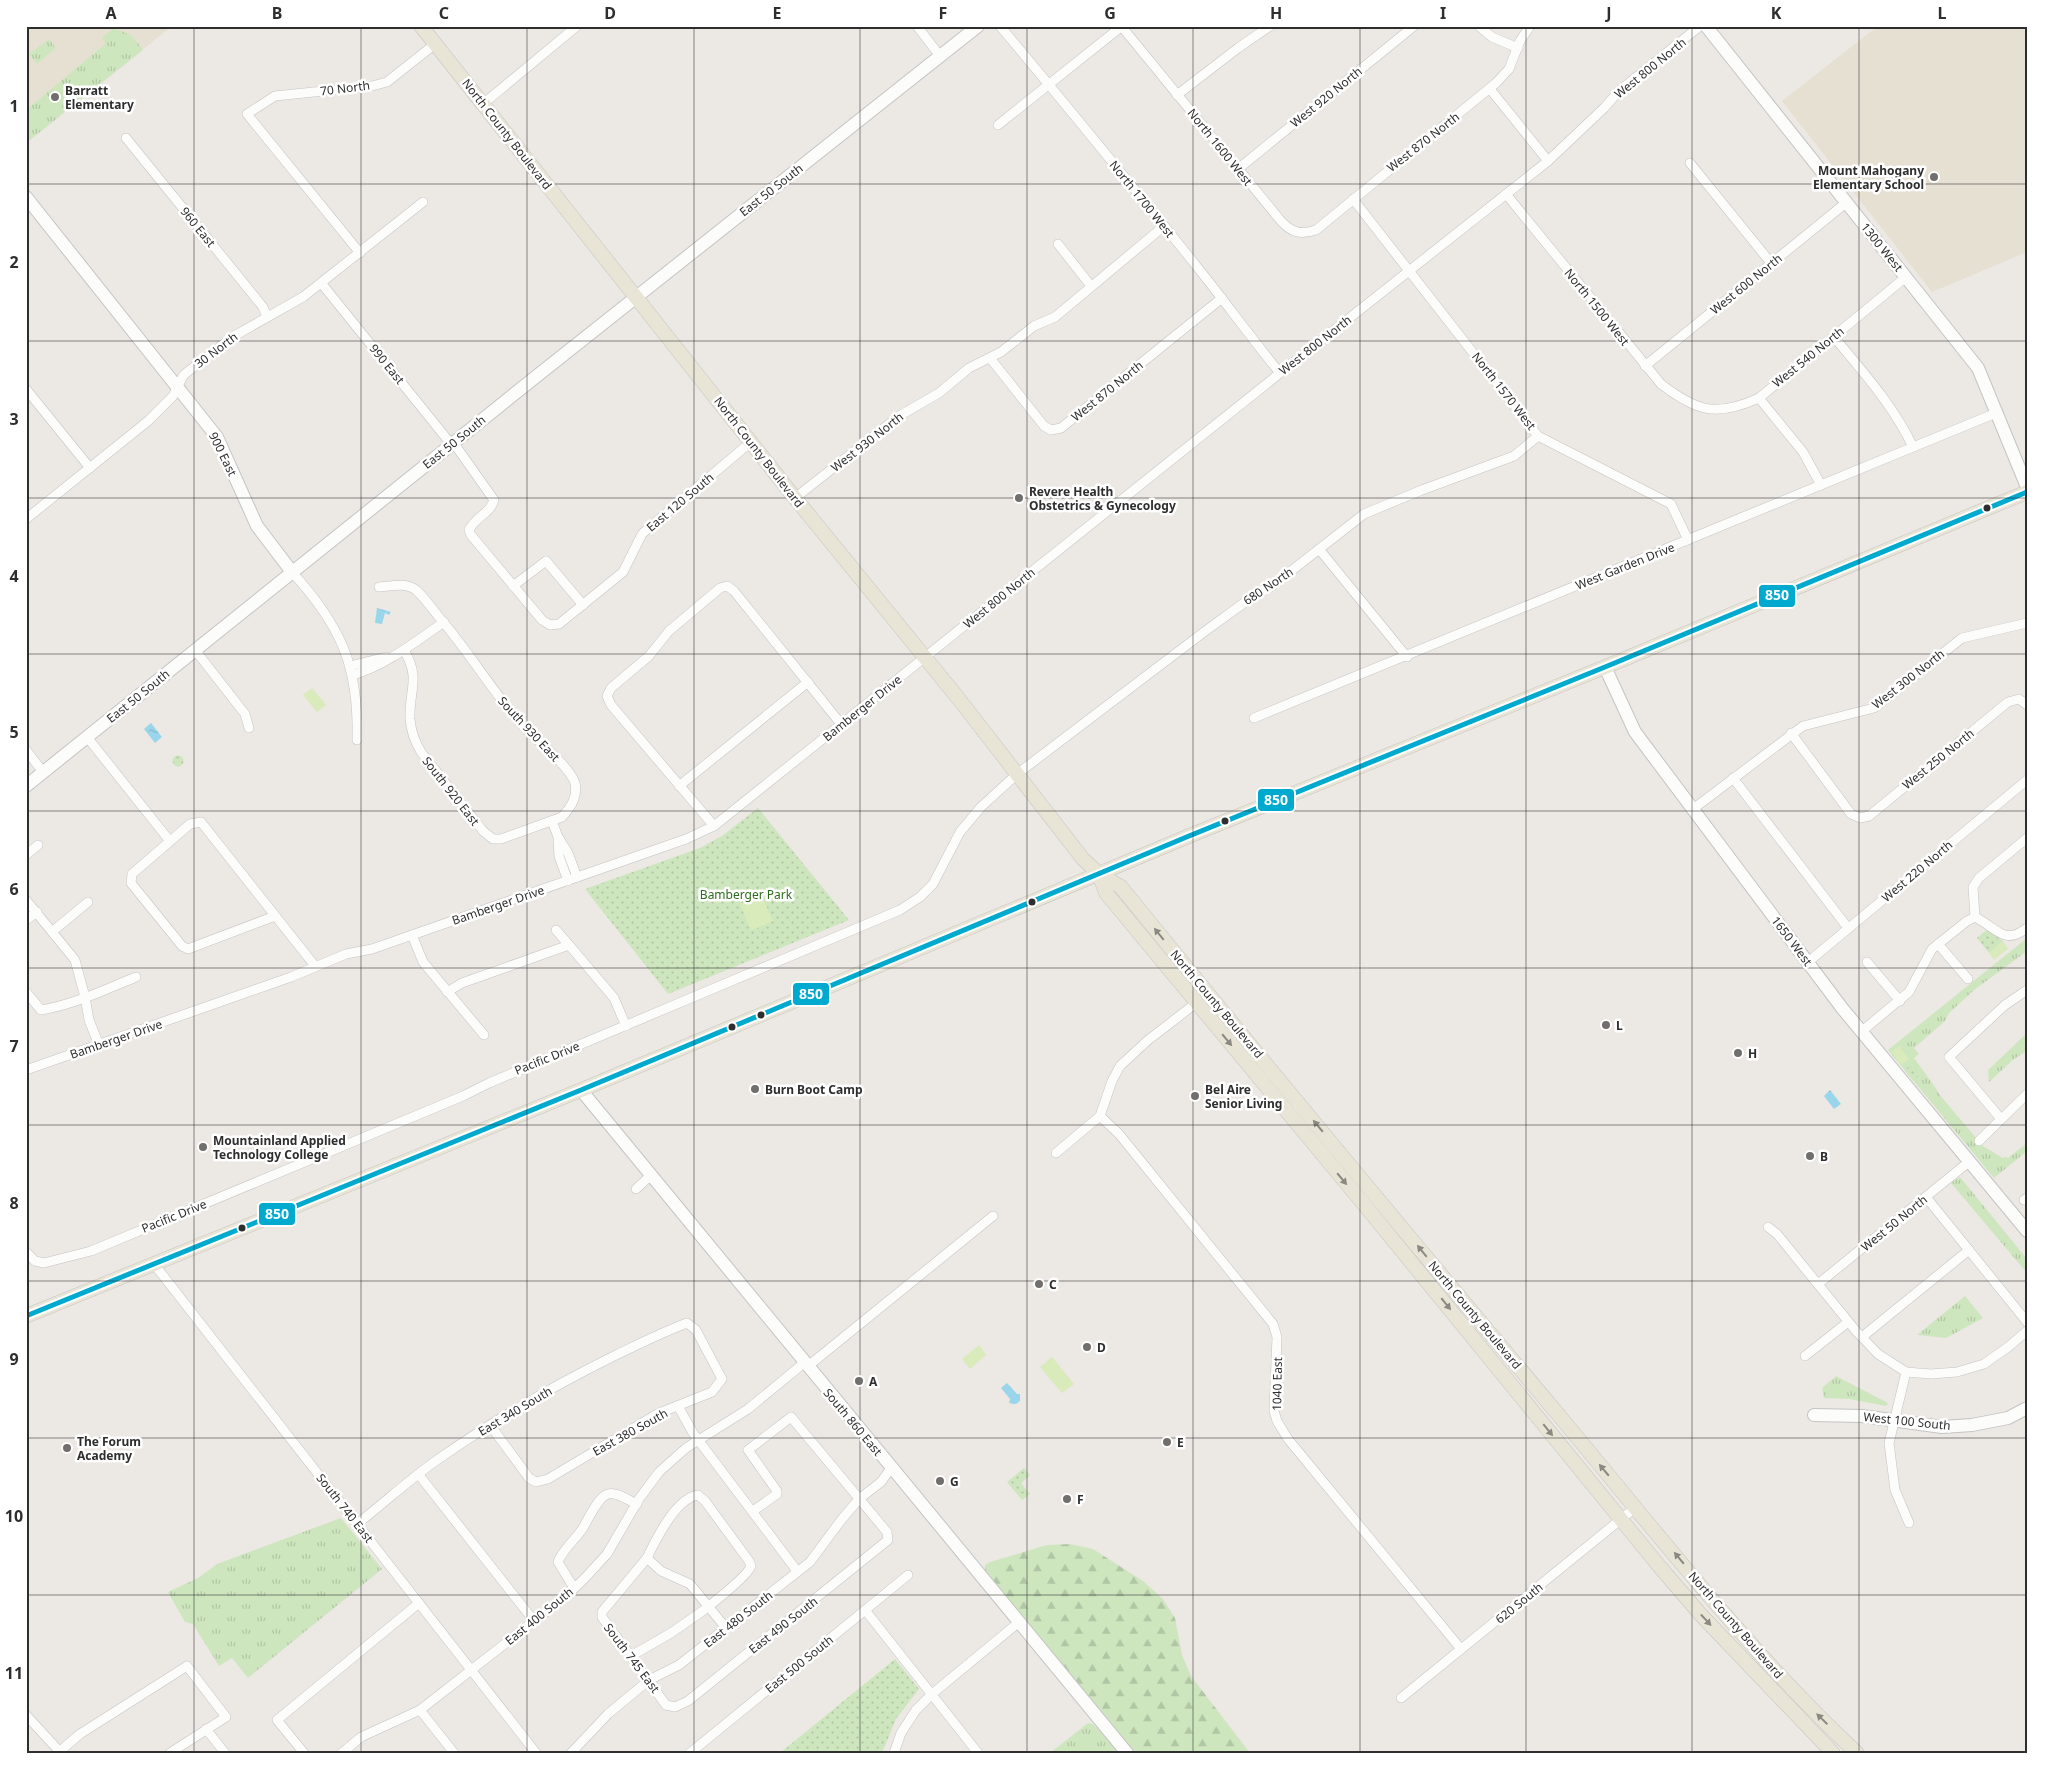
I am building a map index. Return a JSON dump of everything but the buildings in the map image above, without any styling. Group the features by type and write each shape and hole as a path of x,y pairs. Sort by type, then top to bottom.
{"main road":[{"name":"North County Boulevard","path":"421,26 795,498 1018,774 1083,859 1099,874 1122,888 1472,1312 1741,1633 1810,1708 1857,1753"},
{"path":"26,1316 581,1090 1099,874 2027,492"},
{"name":"North County Boulevard","path":"1099,874 1106,893 1367,1208 1625,1525 1702,1616 1831,1752"}],"street":[{"path":"483,104 577,26"},
{"path":"917,26 940,56"},
{"name":"East 50 South","path":"26,786 452,443 978,26"},
{"name":"North 1700 West","path":"1000,26 1164,226 1222,298 1251,339 1280,373"},
{"path":"1178,95 1238,48 1257,37 1270,26"},
{"name":"West 920 North","path":"1238,169 1414,26"},
{"path":"1479,26 1492,37 1518,48"},
{"name":"West 870 North","path":"1295,232 1306,234 1316,230 1490,89 1509,69 1520,41 1530,26"},
{"name":"West 800 North","path":"925,658 1408,271 1548,162 1619,91 1700,26"},
{"name":"1300 West","path":"1706,26 1978,368 1992,398 1996,413 2027,487"},
{"path":"998,126 1122,27"},
{"name":"North 1600 West","path":"1122,27 1281,222 1289,230 1295,232"},
{"name":"70 North","path":"360,253 247,114 275,96 372,86 386,82 435,44"},
{"path":"1490,89 1548,162"},
{"name":"960 East","path":"126,138 263,307 267,316"},
{"path":"1690,163 1771,264"},
{"name":"North 1500 West","path":"1506,194 1661,384 1674,395 1699,406"},
{"name":"900 East","path":"26,197 217,437 257,526 329,617 351,670 357,703 357,740"},
{"name":"North 1570 West","path":"1353,199 1538,436 1671,504 1688,540"},
{"name":"30 North","path":"26,519 148,421 173,396 183,376 225,342 322,284 423,202"},
{"name":"West 600 North","path":"1645,366 1846,202"},
{"path":"990,358 1001,352 1034,326 1054,317 1164,226"},
{"path":"1058,244 1091,286"},
{"name":"West 540 North","path":"1699,406 1720,410 1732,409 1759,398 1906,277"},
{"name":"990 East","path":"322,284 452,443 494,500 492,508 472,524 469,530 513,586"},
{"name":"West 870 North","path":"990,358 1044,426 1052,430 1061,428 1222,298"},
{"path":"1834,336 1891,407 1913,447"},
{"name":"West 930 North","path":"795,498 899,416 932,398 969,368 990,358"},
{"path":"26,389 90,468"},
{"path":"1759,398 1804,452 1821,485"},
{"name":"West Garden Drive","path":"1254,718 1407,657 1996,413"},
{"name":"680 North","path":"1018,774 1204,632 1248,600 1272,586 1364,514 1514,456 1538,436"},
{"name":"East 120 South","path":"513,586 542,620 550,625 558,624 623,572 642,534 751,442"},
{"path":"1319,549 1407,657"},
{"path":"513,586 546,561 583,605"},
{"name":"South 930 East","path":"379,587 406,585 411,587 444,622 504,703 572,776 576,788 574,800 570,809 562,817 552,822"},
{"path":"714,826 611,705 607,696 611,688 649,656 669,630 720,588 727,586 734,591 842,724"},
{"path":"351,670 370,670 444,622"},
{"name":"West 300 North","path":"1693,809 1791,733 1803,726 1874,708 1962,638 2027,624"},
{"path":"195,650 245,714 249,728"},
{"name":"South 920 East","path":"400,652 413,669 414,688 410,716 416,744 483,831 493,839 501,839 552,822"},
{"name":"Bamberger Drive","path":"26,1070 291,977 346,954 372,949 686,839 714,826 925,658"},
{"name":"1650 West","path":"1605,667 1635,732 1862,1031 2027,1231"},
{"path":"679,786 808,682"},
{"name":"West 250 North","path":"1791,733 1851,814 1860,818 1869,816 2008,702 2015,699 2024,701 2027,705"},
{"path":"87,738 169,840"},
{"path":"26,750 43,772"},
{"name":"Pacific Drive","path":"26,1252 35,1261 44,1263 91,1251 463,1096 687,998 910,905 933,884 952,846 968,821 1018,774"},
{"path":"1733,778 1848,928"},
{"name":"West 220 North","path":"1808,962 2027,780"},
{"path":"275,916 188,949 131,882 132,874 169,840 190,824 201,822 315,966"},
{"path":"552,822 558,837 568,853 572,879"},
{"path":"1975,917 1973,887 1976,882 2027,838"},
{"path":"26,855 38,845"},
{"path":"26,900 75,960 89,1020 99,1045"},
{"path":"53,931 88,902"},
{"path":"26,920 37,912"},
{"path":"1975,917 2002,934 2011,937 2027,928"},
{"path":"1862,1031 1900,1001 1914,984 1926,958 1938,944 1975,917"},
{"path":"556,930 614,998 626,1026"},
{"path":"412,935 423,962 484,1035"},
{"path":"1938,944 1968,978"},
{"path":"447,992 462,983 569,945"},
{"path":"1868,962 1900,1001"},
{"path":"26,992 41,1010 85,997 136,977"},
{"path":"2001,1119 1949,1057 2005,1005 2027,990"},
{"path":"1056,1153 1100,1116 1112,1081 1120,1066 1147,1040 1196,1003"},
{"name":"South 860 East","path":"581,1090 1126,1753"},
{"path":"1979,1141 2027,1094"},
{"name":"1040 East","path":"1100,1116 1119,1134 1272,1324 1277,1337 1274,1411 1277,1421 1288,1439 1461,1650"},
{"name":"West 50 North","path":"1818,1284 1970,1160"},
{"path":"636,1188 650,1176"},
{"path":"1926,1197 2027,1322"},
{"name":"East 400 South","path":"342,1753 361,1737 420,1710 534,1621 574,1588 607,1554 636,1504 659,1472 686,1448 748,1409 993,1216"},
{"path":"1768,1227 1777,1234 1848,1322 1878,1354 1906,1372 1931,1374 1957,1372 1984,1364 2027,1331"},
{"path":"1859,1334 1969,1250"},
{"name":"South 740 East","path":"154,1264 536,1753"},
{"path":"1805,1356 1848,1322"},
{"name":"East 340 South","path":"357,1524 436,1461 514,1410 583,1371 671,1329 687,1323 696,1330 722,1379"},
{"path":"1906,1372 1889,1443 1895,1490 1909,1523"},
{"name":"East 380 South","path":"490,1425 529,1478 536,1482 548,1479 658,1414 712,1392 722,1379"},
{"path":"678,1406 699,1440 797,1571"},
{"name":"West 100 South","path":"1814,1415 1862,1416 1942,1427 1972,1425 2008,1418 2027,1408"},
{"path":"753,1511 776,1494 777,1491 748,1450 791,1416 860,1499"},
{"name":"East 480 South","path":"571,1753 608,1714 649,1680 679,1665 810,1562 842,1519 860,1499 881,1482 891,1468"},
{"path":"419,1475 534,1621"},
{"path":"574,1588 558,1562 576,1538 600,1499 607,1494 613,1494 636,1504"},
{"path":"631,1656 671,1633 708,1606 749,1572 751,1566 749,1561 705,1502 698,1495 691,1496 681,1504 665,1525 647,1558 662,1571 690,1584 708,1606 726,1628"},
{"name":"East 490 South","path":"675,1706 688,1701 888,1540 887,1532 860,1499"},
{"name":"620 South","path":"1401,1698 1625,1525 1636,1507"},
{"name":"South 745 East","path":"647,1558 602,1612 602,1617 666,1705 675,1706"},
{"name":"East 500 South","path":"690,1753 908,1575"},
{"path":"304,1753 277,1720 419,1603"},
{"path":"865,1610 978,1753"},
{"path":"894,1753 902,1734 916,1710 932,1694 1018,1623"},
{"path":"26,1715 61,1752 80,1734 187,1666 226,1717 170,1753"},
{"path":"420,1710 454,1753"},
{"path":"206,1729 224,1753"},
{"path":"1831,1752 1841,1738"}],"shaded area":[{"name":"Barratt Elementary","path":"26,26 172,26 26,143"},
{"name":"Mount Mahogany Elementary School","path":"1878,26 2021,26 2027,34 2027,252 1932,292 1782,101"}],"green space":[{"path":"114,28 131,35 143,50 26,143 26,110 105,44 102,37"},
{"path":"49,39 56,48 37,64 29,54"},
{"path":"312,688 326,705 317,712 303,695"},
{"path":"178,755 184,761 178,767 172,761"},
{"name":"Bamberger Park","path":"758,808 849,920 668,994 585,889 700,848 722,836"},
{"path":"761,894 773,921 751,931 740,904"},
{"path":"1987,930 2003,941 1989,953 1977,938"},
{"path":"2027,938 2027,951 1974,990 1949,1013 1945,1021 1914,1048 1919,1054 1914,1058 1939,1094 1983,1146 2003,1158 2008,1158 2027,1143 2027,1151 1994,1178 1888,1050"},
{"path":"2003,941 2008,949 1994,960 1989,953"},
{"path":"2027,1033 2027,1051 2014,1059 1989,1082 1988,1070"},
{"path":"1899,1046 1909,1059 1901,1065 1891,1052"},
{"path":"1913,1064 1921,1074 1913,1081 1905,1071"},
{"path":"1960,1177 2027,1259 2027,1273 1951,1183"},
{"path":"1965,1296 1983,1318 1946,1338 1917,1335"},
{"path":"979,1345 986,1355 970,1369 962,1359"},
{"path":"1052,1357 1074,1384 1062,1393 1040,1367"},
{"path":"1836,1376 1888,1403 1886,1406 1849,1399 1824,1398 1822,1388"},
{"path":"1024,1468 1030,1475 1021,1483 1030,1494 1022,1500 1007,1482"},
{"path":"341,1518 382,1569 248,1678 232,1658 219,1666 193,1624 185,1622 168,1592 198,1578 217,1564"},
{"path":"1070,1544 1093,1549 1143,1581 1163,1599 1175,1618 1182,1655 1191,1676 1250,1753 1136,1753 1099,1708 1087,1698 1013,1609 985,1570 985,1565 990,1562 1047,1545"},
{"path":"895,1659 919,1689 896,1719 882,1753 780,1753"},
{"path":"1088,1723 1093,1724 1120,1753 1050,1753"}],"water":[{"path":"377,608 391,612 389,615 385,613 382,624 375,623"},
{"path":"151,723 162,737 155,743 144,729"},
{"path":"1830,1090 1841,1104 1834,1109 1824,1096"},
{"path":"1007,1383 1017,1394 1020,1394 1020,1401 1016,1404 1009,1403 1010,1399 1001,1388"}],"transit line":[{"name":"850","path":"26,1316 581,1090 1189,836 1605,667 2027,492"}],"place":[{"name":"Barratt Elementary","path":"55,97"},
{"name":"Mount Mahogany Elementary School","path":"1934,177"},
{"name":"Revere Health Obstetrics & Gynecology","path":"1019,498"},
{"name":"L","path":"1606,1025"},
{"name":"H","path":"1738,1053"},
{"name":"Burn Boot Camp","path":"755,1089"},
{"name":"Bel Aire Senior Living","path":"1195,1096"},
{"name":"Mountainland Applied Technology College","path":"203,1147"},
{"name":"B","path":"1810,1156"},
{"name":"C","path":"1039,1284"},
{"name":"D","path":"1087,1347"},
{"name":"A","path":"859,1381"},
{"name":"E","path":"1167,1442"},
{"name":"The Forum Academy","path":"67,1448"},
{"name":"G","path":"940,1481"},
{"name":"F","path":"1067,1499"}]}
